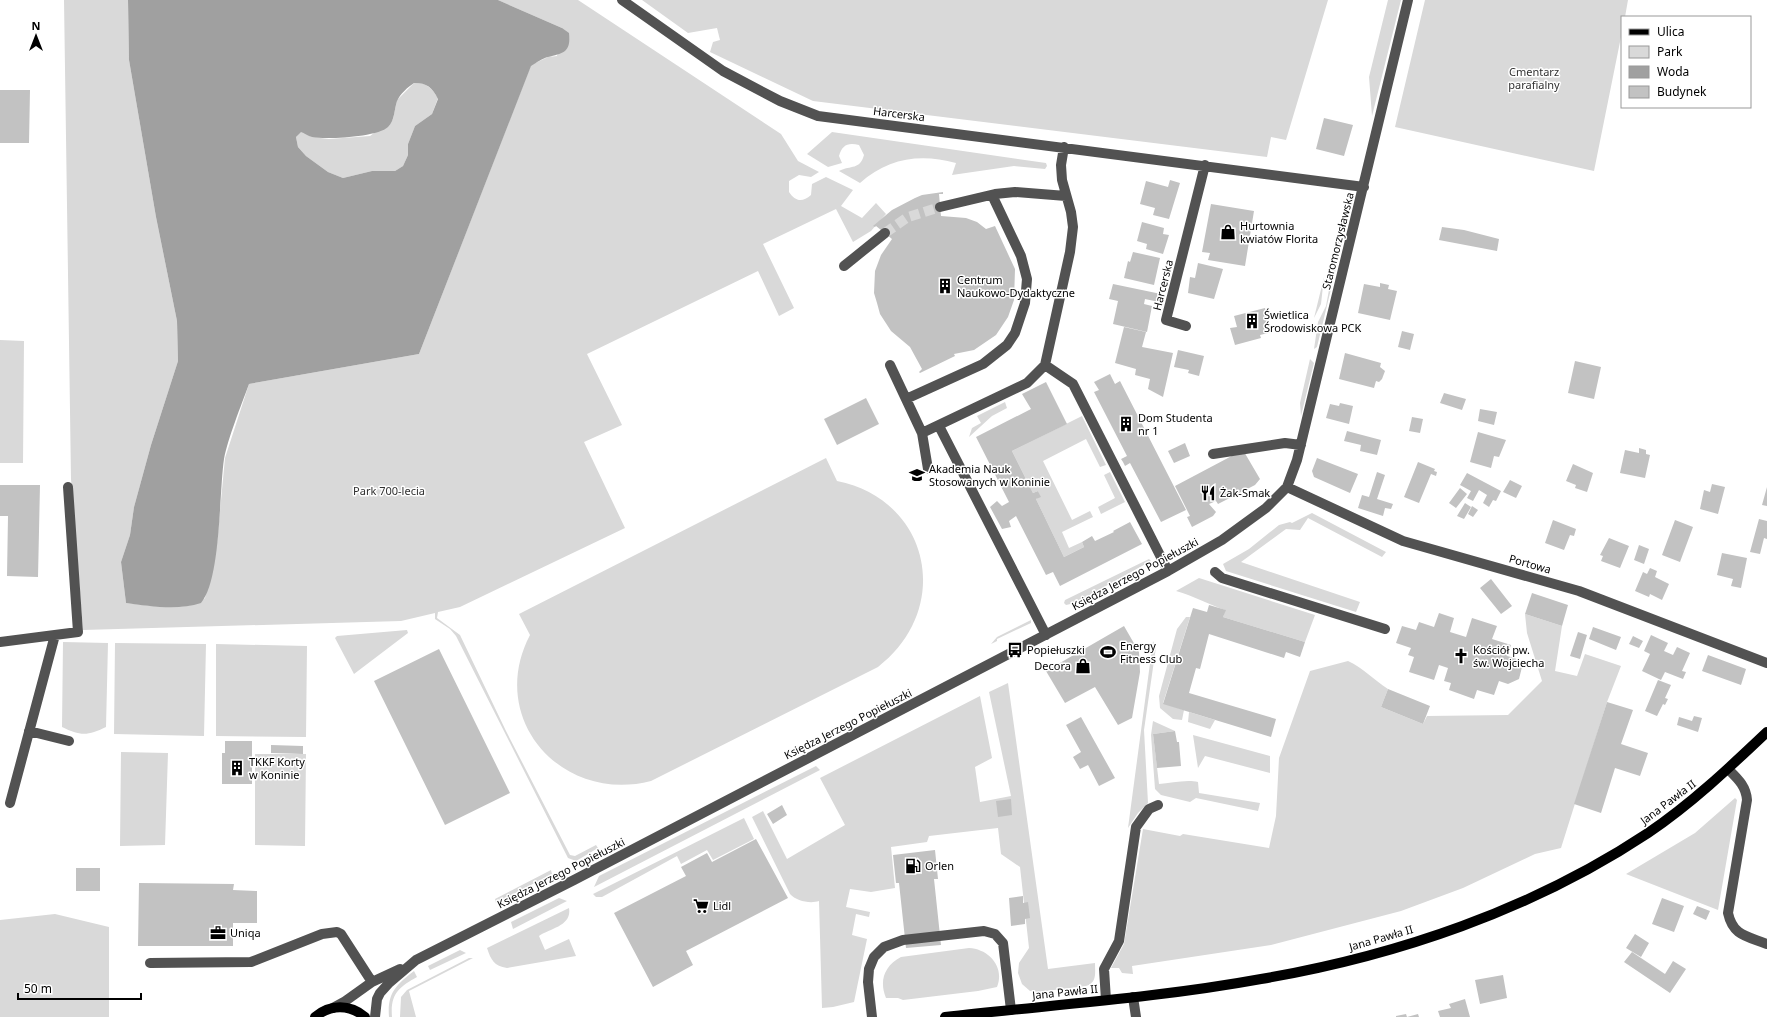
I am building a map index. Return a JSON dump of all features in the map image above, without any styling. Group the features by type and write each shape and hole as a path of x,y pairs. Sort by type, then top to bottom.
{"main road":[{"name":"Jana Pawła II","path":"945,1017 1133,997 1244,982 1301,971 1372,954 1475,921 1545,891 1628,846 1694,799 1767,732"},
{"path":"315,1017 324,1011 333,1008 352,1009 365,1017"}],"street":[{"name":"Harcerska","path":"622,0 729,74 780,101 818,116 1205,165 1364,187"},
{"name":"Staromorzysławska","path":"1287,487 1301,445 1408,0"},
{"path":"922,433 1028,383 1045,365 1070,252 1072,219 1061,173 1064,147"},
{"name":"Harcerska","path":"1186,326 1166,320 1205,165"},
{"path":"940,207 992,194 1015,192 1066,196"},
{"path":"906,399 983,364 1007,345 1015,333 1025,303 1027,279 1021,256 992,194"},
{"path":"844,266 885,233"},
{"path":"890,365 922,433 928,469"},
{"path":"1045,365 1064,376 1073,384 1168,571"},
{"path":"939,426 1046,635"},
{"path":"1213,454 1285,443 1301,445"},
{"path":"0,642 78,632 68,487"},
{"name":"Księdza Jerzego Popiełuszki","path":"333,1008 372,982 409,965 1168,571 1243,526 1266,508 1287,487"},
{"name":"Portowa","path":"1287,487 1403,541 1578,591 1767,663"},
{"path":"1215,572 1222,578 1385,629"},
{"path":"10,803 55,635"},
{"path":"29,731 69,741"},
{"path":"1728,769 1743,785 1746,791 1747,800 1728,913 1730,925 1738,933 1767,944"},
{"path":"1106,1000 1104,969 1119,941 1136,827 1149,809 1158,805"},
{"path":"150,963 251,962 322,934 336,932 341,934 372,982"},
{"path":"872,1017 868,982 869,969 874,957 884,947 903,940 984,932 995,934 1003,943 1011,1010"},
{"name":"Księdza Jerzego Popiełuszki","path":"376,1017 377,999 380,993 409,965"},
{"path":"1133,997 1136,1017"}],"green space":[{"name":"Park 700-lecia","path":"64,0 128,0 129,60 156,217 177,321 178,361 151,445 134,507 130,535 121,562 126,603 179,607 198,603 205,598 217,543 225,458 249,384 419,354 531,65 548,57 557,56 562,28 498,0 578,0 781,134 798,161 819,172 811,177 799,175 789,181 789,192 796,199 802,200 808,198 811,195 812,184 826,177 853,190 841,206 862,218 876,203 886,214 871,231 853,242 836,209 763,244 794,308 779,316 758,271 587,354 622,425 584,442 625,528 460,607 438,612 437,618 460,635 506,731 570,855 575,856 596,845 598,848 576,861 568,858 456,636 450,629 435,619 435,613 401,621 83,630 71,479"},
{"path":"642,0 1328,0 1286,140 1271,137 1267,157 813,101 710,52 713,42 720,40 717,28 688,33"},
{"path":"1388,0 1401,0 1372,116 1369,77"},
{"name":"Cmentarz parafialny","path":"1425,0 1628,0 1625,16 1621,16 1621,37 1594,171 1395,127"},
{"path":"414,83 428,86 438,98 432,114 415,126 408,144 408,155 403,166 395,171 372,171 343,178 328,172 306,156 298,147 296,137 301,131 312,137 329,139 370,136 393,119 397,100"},
{"path":"832,132 1046,163 1047,166 1045,169 1014,166 952,175 956,163 930,158 917,158 893,163 882,168 860,183 839,171 860,163 864,155 859,145 846,145 842,149 839,156 842,163 828,167 807,154"},
{"path":"1341,225 1346,227 1317,347 1314,349 1318,322 1326,306"},
{"path":"1324,277 1321,304 1314,318"},
{"path":"0,340 24,341 23,463 0,463"},
{"path":"1310,359 1314,363 1301,416 1300,403"},
{"path":"1005,402 1007,408 992,416 969,437 972,428 981,423 977,416"},
{"path":"1082,416 1106,465 1100,467 1086,439 1043,461 1072,520 1090,511 1093,517 1062,532 1069,548 1082,542 1084,547 1064,557 1036,499 1040,496 1038,491 1033,493 1012,451"},
{"path":"826,458 837,481 869,492 894,510 911,533 921,559 923,588 916,616 902,643 878,667 651,781 618,785 588,780 562,767 541,748 525,724 518,696 519,666 530,635 519,614"},
{"path":"1110,472 1125,502 1101,514 1098,507 1115,498 1104,475"},
{"path":"1312,513 1386,552 1382,557 1308,518 1300,530 1286,529 1241,562 1360,602 1356,612 1226,571 1223,564 1249,549 1279,525 1290,522 1292,523"},
{"path":"1149,559 1151,561 1075,603 1066,605 1064,603 1065,600"},
{"path":"1199,578 1315,615 1305,642 1223,617 1225,610 1176,591"},
{"path":"1525,614 1562,626 1555,671 1577,676 1585,654 1621,666 1607,702 1561,848 1535,854 1463,888 1401,911 1271,945 1132,966 1133,974 1122,973 1119,968 1111,968 1124,944 1143,829 1180,836 1183,834 1269,848 1276,816 1279,758 1310,671 1348,661 1359,667 1388,689 1381,707 1423,724 1427,716 1508,715 1542,681 1527,633"},
{"path":"1186,617 1190,617 1163,703 1184,710 1182,720 1173,719 1160,708 1159,696 1177,629"},
{"path":"1031,620 1031,623 997,639 997,641 991,644 997,637"},
{"path":"407,630 408,633 354,674 335,638 337,636"},
{"path":"1153,641 1156,647 1144,730 1148,803 1138,813 1128,828"},
{"path":"63,642 108,643 106,727 100,730 84,734 62,727"},
{"path":"115,643 206,644 204,736 114,734"},
{"path":"216,644 307,646 306,737 216,736"},
{"path":"1008,683 1048,969 1095,963 1094,980 1086,986 1038,992 1030,991 1022,984 1018,973 1019,963 1029,948 1020,867 1001,854 998,828 929,836 927,842 891,847 895,888 871,892 850,889 846,907 870,912 869,917 856,914 852,935 867,939 854,1002 822,1008 819,901 803,901 790,894 752,817 763,811 787,859 845,825 820,778 980,696 992,758 975,767 980,802 1011,796 989,692"},
{"path":"1189,712 1215,720 1210,729 1188,722"},
{"path":"1153,721 1175,731 1153,734 1159,784 1184,781 1198,782 1199,793 1260,803 1258,811 1196,798 1190,802 1161,795 1155,789 1151,735"},
{"path":"1193,735 1270,756 1270,773 1205,756 1198,768"},
{"path":"121,752 168,753 165,845 120,846"},
{"path":"255,754 306,754 305,846 255,845"},
{"path":"816,766 820,770 594,887 599,876"},
{"path":"1735,798 1737,800 1718,910 1626,874 1695,833"},
{"path":"744,818 754,839 713,860 707,850 681,864 677,856 602,897 596,897 593,894"},
{"path":"551,870 552,874 496,903 495,899"},
{"path":"559,898 567,901 513,929 511,922"},
{"path":"569,908 569,914 564,923 539,936 545,950 569,939 576,956 507,968 496,964 490,956 487,948"},
{"path":"55,914 109,927 109,1017 0,1017 0,920"},
{"path":"969,948 983,952 994,960 999,973 997,987 978,991 903,1000 898,998 886,998 883,986 884,974 890,965 901,957"},
{"path":"460,950 466,953 430,970 428,966"},
{"path":"469,958 473,958 409,991 416,1017 400,1017 401,997 407,990"},
{"path":"414,971 417,977 405,984 397,992 393,1002 392,1017 389,1017 391,996 394,990"}],"water":[{"path":"128,0 498,0 562,28 569,33 569,44 565,51 544,58 531,66 419,354 249,384 224,459 216,556 208,592 201,603 183,607 164,607 126,603 121,562 130,535 134,507 151,445 178,361 177,321 156,217 129,60","holes":["414,83 429,86 434,91 438,99 432,114 415,126 408,144 408,155 403,166 395,171 372,171 343,178 328,172 306,156 298,147 296,137 301,132 312,137 319,138 351,137 374,133 388,127 392,121 397,101 400,96"]}],"building":[{"path":"0,90 30,90 29,143 0,143"},
{"path":"1324,118 1353,125 1344,156 1316,149"},
{"path":"1170,180 1180,183 1169,219 1153,215 1155,208 1140,204 1146,181 1168,187"},
{"name":"Centrum Naukowo-Dydaktyczne","path":"943,192 943,194 939,194 941,216 966,218 977,222 986,229 995,226 1015,269 1014,300 1008,317 996,335 974,350 954,354 955,356 920,373 919,372 922,369 910,347 891,331 880,314 874,293 875,271 881,255 892,239 876,226 873,226 892,210 915,198 922,195"},
{"name":"Hurtownia kwiatów Florita","path":"1211,204 1254,211 1245,266 1208,260 1210,253 1202,252"},
{"path":"1142,222 1164,228 1163,234 1169,235 1163,254 1146,249 1147,244 1137,241"},
{"path":"1442,227 1464,230 1499,239 1497,251 1439,240"},
{"path":"1133,252 1160,258 1154,285 1124,278 1128,261 1130,262"},
{"path":"1198,263 1223,269 1214,299 1188,293 1190,277 1195,278"},
{"path":"1380,283 1389,285 1388,289 1397,291 1390,320 1358,313 1364,284 1380,287"},
{"path":"1113,284 1161,294 1159,302 1145,299 1144,304 1152,306 1147,332 1113,324 1118,301 1109,299"},
{"name":"Świetlica Środowiskowa PCK","path":"1265,308 1272,332 1260,335 1261,338 1235,345 1230,328 1237,327 1234,316"},
{"path":"1124,327 1146,332 1142,347 1173,353 1163,397 1148,389 1150,379 1135,375 1136,369 1115,363"},
{"path":"1402,331 1414,334 1410,350 1398,347"},
{"path":"1178,350 1204,356 1199,376 1188,373 1189,370 1174,367"},
{"path":"1345,353 1381,363 1380,367 1385,371 1382,379 1379,382 1376,381 1374,388 1339,379"},
{"path":"1575,361 1601,367 1594,399 1568,393"},
{"name":"Dom Studenta nr 1","path":"1110,374 1115,384 1120,381 1186,510 1161,522 1130,463 1125,466 1121,459 1127,456 1094,392 1099,390 1094,382"},
{"path":"1046,382 1067,424 1012,451 1033,493 1038,491 1041,497 1036,499 1064,557 1084,547 1082,542 1092,536 1095,541 1130,522 1142,544 1060,586 1053,572 1046,575 1016,516 1009,521 1011,527 1002,529 990,507 997,501 1002,506 1009,502 976,437 1031,409 1022,394"},
{"path":"1444,393 1466,399 1462,410 1440,403"},
{"path":"866,398 879,424 837,445 824,419"},
{"path":"1340,403 1353,406 1349,424 1326,418 1330,404 1339,406"},
{"path":"1480,409 1497,412 1494,425 1478,421"},
{"path":"1412,417 1423,419 1420,433 1409,431"},
{"path":"1347,431 1381,440 1377,455 1360,451 1361,445 1344,441"},
{"path":"1478,432 1506,440 1499,457 1494,456 1491,468 1470,462"},
{"path":"1185,443 1190,456 1174,463 1168,451"},
{"path":"1639,448 1646,450 1646,454 1650,455 1645,478 1620,473 1625,450 1639,453"},
{"name":"Żak-Smak","path":"1243,450 1260,479 1255,485 1218,504 1216,501 1209,504 1216,512 1213,516 1192,527 1187,517 1190,516 1175,486"},
{"path":"1317,458 1358,474 1350,493 1314,477 1312,471"},
{"path":"1418,462 1435,469 1434,471 1437,472 1436,476 1431,474 1419,503 1404,497"},
{"path":"1573,464 1593,473 1587,492 1575,488 1576,485 1566,481"},
{"path":"1377,472 1385,475 1377,499 1393,504 1391,509 1385,508 1383,516 1358,508 1362,495 1369,497"},
{"path":"1467,473 1501,491 1496,501 1493,500 1489,507 1483,503 1487,495 1479,490 1473,501 1467,498 1471,491 1460,485"},
{"path":"1510,480 1522,486 1516,498 1503,492"},
{"path":"1712,484 1725,487 1718,514 1700,509 1704,490 1710,492"},
{"path":"0,485 40,485 38,577 7,576 8,516 0,516"},
{"path":"1767,487 1767,506 1762,505"},
{"path":"1460,488 1467,494 1456,508 1449,503"},
{"path":"1465,503 1471,507 1464,519 1457,516"},
{"path":"1472,506 1478,510 1473,517 1468,514"},
{"path":"1759,519 1767,521 1767,539 1764,538 1760,554 1750,552"},
{"path":"1553,520 1576,529 1574,536 1570,535 1564,550 1545,543"},
{"path":"1675,520 1693,527 1680,562 1662,555"},
{"path":"1609,538 1629,546 1620,568 1601,561 1603,556 1600,555"},
{"path":"1639,545 1649,549 1644,564 1634,560"},
{"path":"1722,553 1747,558 1741,588 1731,586 1733,579 1717,575"},
{"path":"1650,568 1657,571 1655,577 1669,584 1662,600 1650,594 1649,597 1635,591 1643,572 1647,574"},
{"path":"1491,579 1512,606 1501,614 1480,588"},
{"path":"1532,593 1568,605 1562,626 1525,614"},
{"path":"1209,605 1226,610 1223,617 1305,642 1300,657 1286,652 1284,658 1209,634 1200,669 1196,668 1189,693 1276,719 1271,737 1163,704 1193,608 1207,612"},
{"name":"Kościół pw. św. Wojciecha","path":"1439,613 1454,618 1450,632 1466,637 1472,618 1497,626 1492,639 1511,645 1507,656 1515,658 1522,667 1519,679 1508,684 1499,681 1494,695 1477,690 1474,699 1449,690 1451,683 1444,681 1448,668 1439,665 1434,680 1409,672 1414,657 1408,655 1411,648 1396,643 1402,626 1416,630 1419,622 1434,627"},
{"path":"1124,626 1139,652 1140,672 1132,718 1118,725 1095,687 1065,703 1046,671"},
{"path":"1593,627 1621,637 1616,650 1589,639"},
{"path":"1578,632 1587,635 1580,659 1570,656"},
{"path":"1651,635 1668,643 1664,651 1673,655 1677,647 1690,653 1682,671 1686,672 1683,679 1665,672 1661,680 1642,671 1650,654 1644,651"},
{"path":"1633,636 1643,641 1639,648 1629,644"},
{"path":"439,649 510,793 445,825 374,681"},
{"path":"1708,655 1746,669 1741,685 1702,671"},
{"path":"1658,680 1671,685 1665,698 1668,699 1665,705 1663,704 1657,716 1645,711"},
{"path":"1388,689 1430,706 1423,724 1381,707"},
{"path":"1607,702 1633,710 1621,744 1648,753 1640,776 1615,768 1601,813 1574,804"},
{"path":"1694,716 1702,718 1698,732 1677,725 1679,717 1692,721"},
{"path":"1081,717 1115,778 1099,786 1088,765 1080,769 1073,757 1081,752 1066,725"},
{"path":"1175,731 1177,742 1179,742 1181,766 1157,768 1153,734"},
{"name":"TKKF Korty w Koninie","path":"225,741 252,741 252,784 222,784 222,753 225,753"},
{"path":"271,745 303,746 303,754 271,753"},
{"path":"1011,799 1012,815 998,817 996,801"},
{"path":"782,805 787,815 773,824 767,814"},
{"name":"Lidl","path":"756,839 788,898 686,951 693,965 653,987 614,913 686,876 681,867 707,853 712,862"},
{"path":"935,850 938,879 934,879 941,945 906,948 899,883 896,883 893,855"},
{"path":"76,868 100,868 100,891 76,891"},
{"path":"139,883 234,884 233,890 257,891 257,923 233,923 233,946 138,946"},
{"path":"1023,896 1023,903 1028,902 1030,918 1025,919 1025,924 1011,926 1009,898"},
{"path":"1662,898 1684,906 1674,932 1652,924"},
{"path":"1697,906 1710,911 1706,920 1693,914"},
{"path":"1635,934 1649,943 1641,957 1626,948"},
{"path":"1632,952 1665,974 1673,961 1686,969 1670,993 1624,962"},
{"path":"1503,975 1507,998 1480,1004 1475,980"},
{"path":"1465,999 1470,1017 1440,1017 1438,1011 1451,1008 1449,1004"},
{"path":"1406,1014 1407,1017 1396,1017 1396,1016"},
{"path":"1418,1014 1419,1017 1407,1017"}],"tunnel":[{"path":"885,233 908,217 940,207"}],"place":[{"name":"Hurtownia kwiatów Florita","path":"1228,232"},
{"name":"Centrum Naukowo-Dydaktyczne","path":"945,286"},
{"name":"Świetlica Środowiskowa PCK","path":"1252,321"},
{"name":"Dom Studenta nr 1","path":"1126,424"},
{"name":"Akademia Nauk Stosowanych w Koninie","path":"917,475"},
{"name":"Żak-Smak","path":"1208,493"},
{"name":"Popiełuszki","path":"1015,650"},
{"name":"Energy Fitness Club","path":"1108,652"},
{"name":"Kościół pw. św. Wojciecha","path":"1461,656"},
{"name":"Decora","path":"1083,666"},
{"name":"TKKF Korty w Koninie","path":"237,768"},
{"name":"Orlen","path":"913,866"},
{"name":"Lidl","path":"701,906"},
{"name":"Uniqa","path":"218,933"}]}
